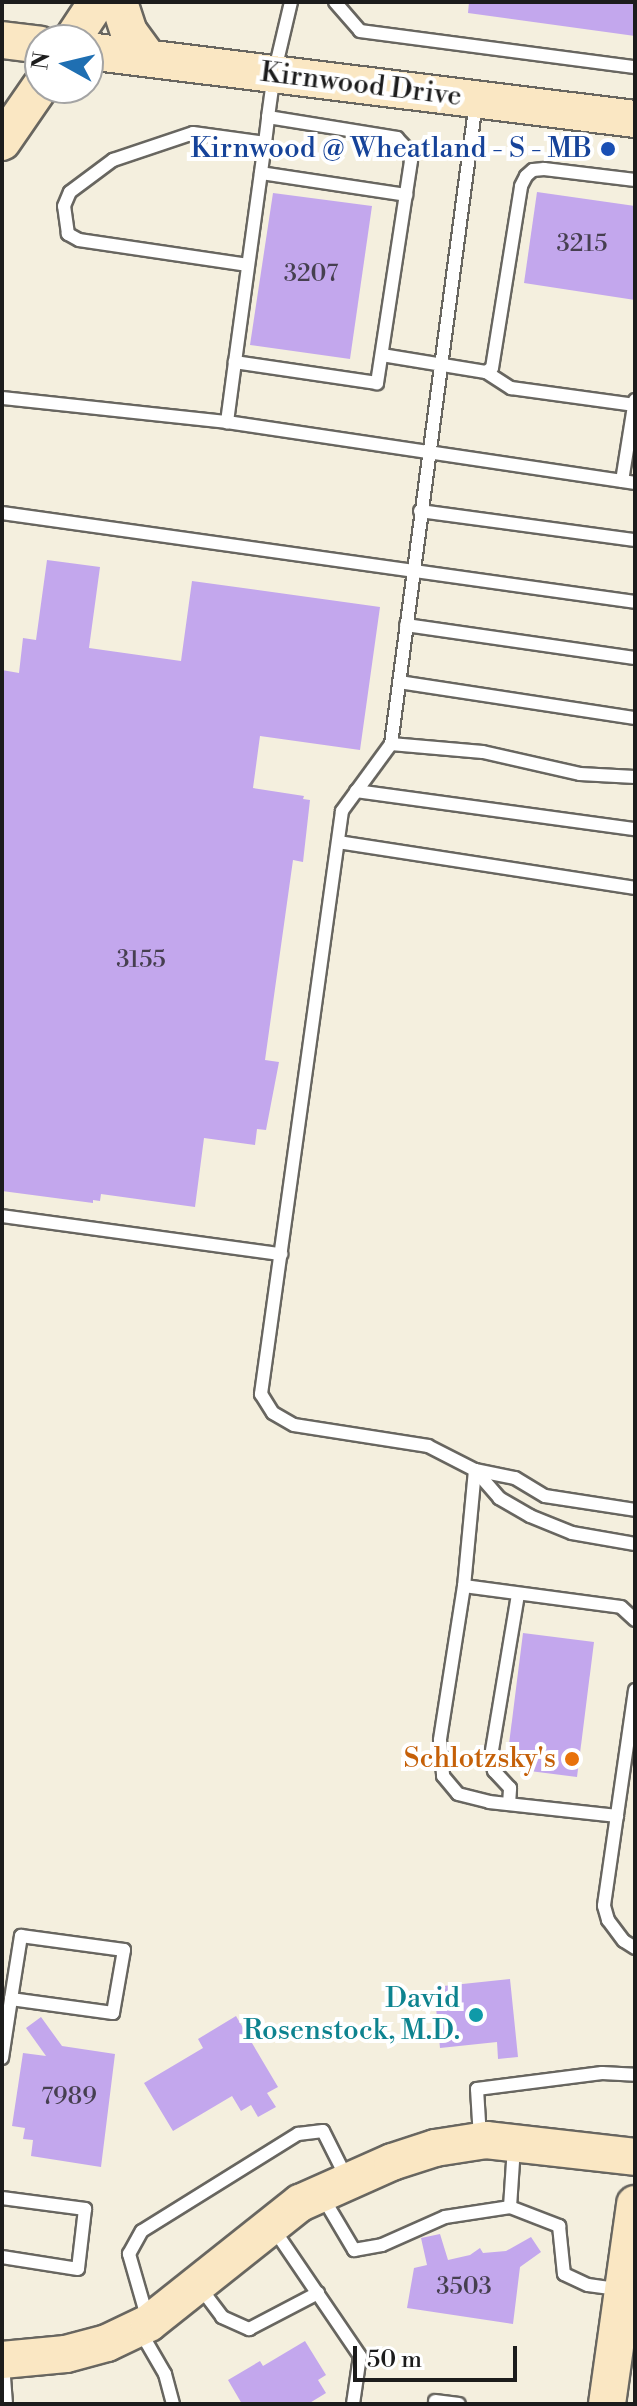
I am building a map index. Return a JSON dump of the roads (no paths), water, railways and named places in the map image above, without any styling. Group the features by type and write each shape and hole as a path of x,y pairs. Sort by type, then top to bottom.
{"street":[{"path":"83,24 97,2"},
{"path":"119,2 129,32 148,58"},
{"path":"2,40 24,43"},
{"name":"Kirnwood Drive","path":"104,53 635,119"},
{"path":"2,142 28,104"},
{"path":"2,2360 66,2354 107,2343 143,2326 199,2286 300,2203 435,2148 497,2142 635,2157"},
{"path":"607,2404 635,2204"}],"lane":[{"path":"227,422 274,74 291,2"},
{"path":"335,2 360,31 635,67"},
{"path":"476,99 391,744 342,811 261,1394 273,1413 294,1425 428,1446 475,1470 515,1478 545,1496 635,1510"},
{"path":"235,362 377,383 411,161 408,150 397,138 268,117"},
{"path":"248,265 79,240 68,234 64,206 70,192 113,160 193,133 265,143"},
{"path":"486,372 492,368 521,186 526,176 533,170 544,169 635,180"},
{"path":"261,173 406,195"},
{"path":"2,398 227,422 628,482 635,403 511,388 486,372 440,367 382,355"},
{"path":"420,511 635,540"},
{"path":"2,513 635,602"},
{"path":"406,625 635,658"},
{"path":"399,682 635,718"},
{"path":"391,744 483,752 580,774 635,777"},
{"path":"356,791 635,829"},
{"path":"338,842 635,888"},
{"path":"2,1216 281,1254"},
{"path":"475,1470 499,1498 530,1516 572,1533 635,1544"},
{"path":"475,1470 464,1586 440,1740 443,1776 458,1794 509,1804 617,1816"},
{"path":"464,1586 621,1607 635,1620"},
{"path":"509,1804 510,1788 494,1771 491,1756 518,1594"},
{"path":"635,1690 604,1906 608,1920 624,1941 635,1948"},
{"path":"2,2058 3,2040 21,1936 124,1950 113,2013 11,1999"},
{"path":"2,1966 16,1968"},
{"path":"510,2207 497,2142 477,2089 602,2073 635,2075"},
{"path":"173,2404 165,2374 143,2326 129,2254 142,2231 298,2134 323,2131 334,2188 354,2250 382,2245 445,2217 510,2207 559,2226 564,2274 588,2285 623,2289"},
{"path":"2,2198 85,2209 78,2269 2,2257"},
{"path":"271,2225 360,2356 353,2404"},
{"path":"199,2286 222,2317 249,2329 318,2293"},
{"path":"2,2360 6,2404"},
{"path":"435,2401 459,2404"}],"place":[{"name":"Kirnwood @ Wheatland - S - MB","path":"608,149"},
{"name":"Schlotzsky's","path":"572,1759"},
{"name":"David Rosenstock, M.D.","path":"476,2015"}]}
